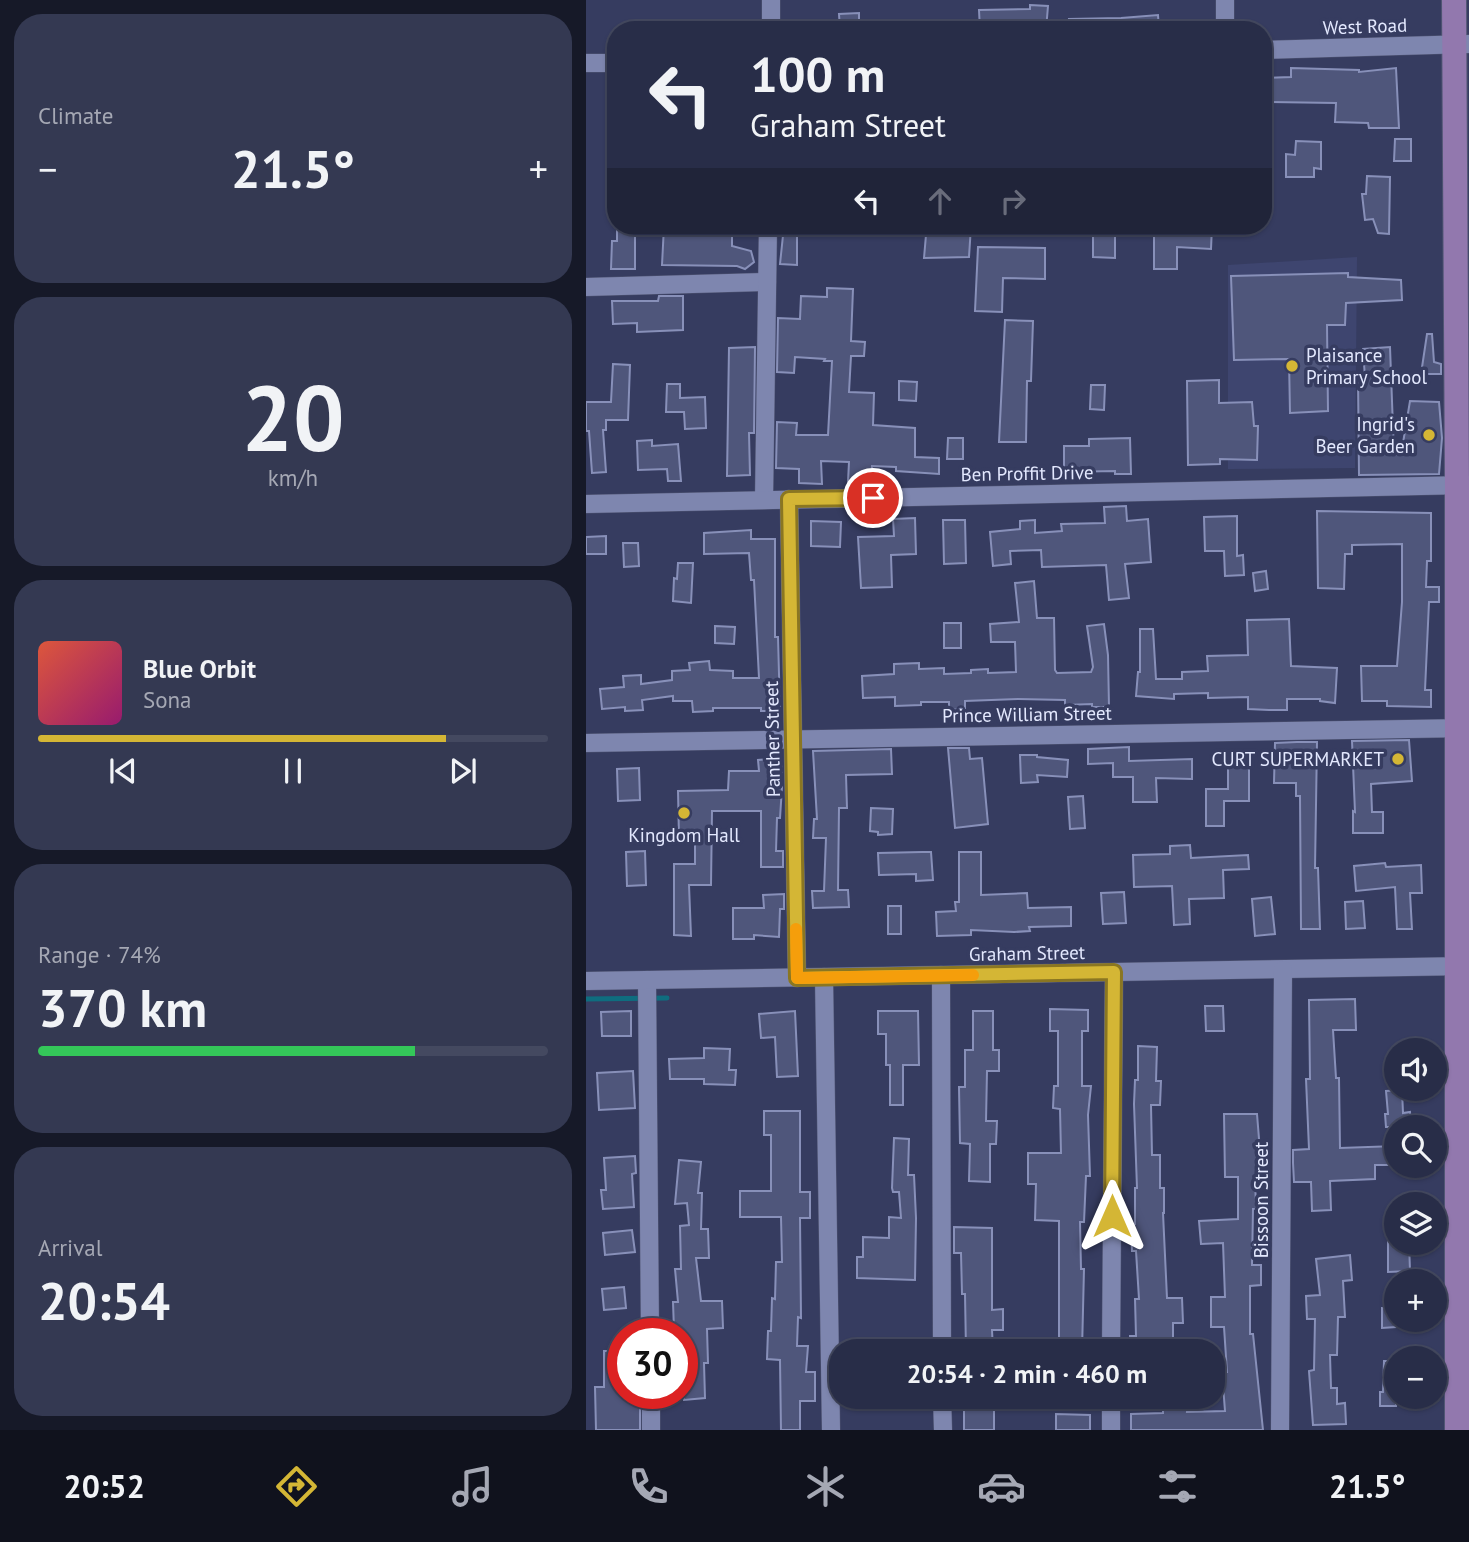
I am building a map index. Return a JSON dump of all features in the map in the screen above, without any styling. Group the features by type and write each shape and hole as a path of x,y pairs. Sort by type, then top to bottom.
{"main road":[{"path":"1454,0 1461,44 1463,485 1458,1430"}],"street":[{"path":"770,21 771,0"},
{"path":"1225,0 1225,21"},
{"name":"West Road","path":"1272,50 1461,44"},
{"path":"586,63 607,63"},
{"path":"764,500 768,235"},
{"path":"586,287 767,282"},
{"name":"Ben Proffit Drive","path":"586,504 1463,485"},
{"name":"Panther Street","path":"789,499 797,978"},
{"name":"Prince William Street","path":"586,743 1462,728"},
{"name":"Graham Street","path":"586,981 1462,967"},
{"name":"Bissoon Street","path":"1280,1430 1283,970"},
{"path":"1112,1339 1114,972"},
{"path":"941,975 942,1339"},
{"path":"824,977 831,1430"},
{"path":"647,980 650,1318"},
{"path":"651,1409 651,1430"},
{"path":"942,1409 942,1430"},
{"path":"1111,1409 1111,1430"}],"shaded area":[{"name":"Plaisance Primary School","path":"1357,257 1355,468 1228,469 1228,265"}],"building":[{"path":"1030,5 1048,6 1047,21 980,21 979,10 1030,9"},
{"path":"859,13 859,21 839,21 839,14"},
{"path":"1158,15 1158,21 1069,19"},
{"path":"1291,68 1359,72 1396,68 1399,128 1369,128 1368,123 1335,122 1336,103 1272,102 1272,78 1291,77"},
{"path":"1395,139 1411,139 1411,161 1394,161"},
{"path":"1296,141 1321,142 1321,169 1314,168 1314,177 1286,177 1286,154 1295,155"},
{"path":"1367,176 1390,177 1389,234 1378,233 1373,219 1365,220 1362,194 1366,194"},
{"path":"617,235 635,235 635,269 611,269 612,241 617,241"},
{"path":"664,235 732,235 732,246 751,251 754,262 745,269 737,266 662,265"},
{"path":"783,235 797,235 797,265 780,264"},
{"path":"926,235 970,235 969,257 924,258"},
{"path":"1093,235 1115,235 1115,258 1093,257"},
{"path":"1154,235 1212,235 1211,249 1177,247 1177,269 1154,269"},
{"path":"978,247 1045,248 1045,279 1003,278 1002,312 975,311"},
{"path":"1348,273 1348,277 1401,280 1402,300 1346,303 1345,325 1327,325 1328,411 1290,413 1289,359 1234,360 1231,276"},
{"path":"827,288 853,289 851,341 865,342 864,356 851,356 849,392 874,393 873,425 915,428 915,457 939,458 939,474 896,471 896,467 872,466 871,483 848,482 849,462 821,461 822,484 799,483 799,469 776,468 777,422 797,423 796,435 828,435 832,361 795,357 794,373 777,372 778,318 800,319 801,296 827,297"},
{"path":"659,296 683,296 683,330 637,332 637,323 613,324 612,301 658,301"},
{"path":"1005,320 1033,321 1031,381 1027,381 1026,442 999,442"},
{"path":"1427,334 1432,334 1434,362 1441,364 1441,374 1421,374"},
{"path":"755,347 754,433 749,433 750,475 727,476 729,348"},
{"path":"1390,347 1394,455 1401,455 1410,401 1439,402 1442,438 1439,474 1359,475 1358,378 1365,378 1363,349"},
{"path":"613,364 630,365 628,420 606,420 606,430 603,430 606,472 592,473 589,431 586,431 586,402 611,402"},
{"path":"1219,380 1219,403 1252,402 1254,426 1258,426 1257,460 1220,459 1220,464 1188,465 1187,381"},
{"path":"899,381 917,382 916,401 899,400"},
{"path":"667,384 680,384 680,398 705,397 706,428 685,429 684,412 666,412"},
{"path":"1091,385 1105,385 1104,410 1090,409"},
{"path":"948,438 963,438 963,459 947,459"},
{"path":"1130,438 1131,474 1115,474 1115,471 1064,472 1064,446 1089,446 1089,439"},
{"path":"652,440 652,446 678,444 681,481 668,481 667,469 638,470 637,441"},
{"path":"1126,506 1127,521 1148,519 1151,562 1125,564 1129,598 1109,600 1106,565 1042,567 1041,550 1010,551 1011,564 993,566 990,532 1020,529 1020,521 1035,520 1035,533 1062,531 1061,524 1105,523 1104,507"},
{"path":"1317,511 1431,513 1431,561 1427,561 1426,587 1439,587 1439,602 1429,602 1425,690 1431,690 1431,707 1387,706 1387,701 1362,701 1361,666 1397,666 1402,602 1402,544 1352,545 1352,554 1345,554 1344,589 1318,588"},
{"path":"1237,516 1237,556 1243,555 1244,575 1225,576 1224,551 1205,551 1204,517"},
{"path":"915,518 916,554 891,555 892,587 861,588 858,537 894,536 893,519"},
{"path":"943,520 965,520 966,563 944,564"},
{"path":"811,521 841,522 840,547 811,546"},
{"path":"751,530 751,539 775,539 775,637 778,637 780,711 761,711 761,708 713,708 713,711 693,712 692,701 673,701 673,696 642,700 643,710 625,711 625,707 602,709 600,689 624,687 623,676 641,675 641,684 672,680 672,671 690,670 689,663 709,661 710,670 733,671 733,678 759,678 754,580 751,580 749,553 704,554 704,533"},
{"path":"606,536 606,554 586,554 586,537"},
{"path":"623,543 638,543 639,566 624,567"},
{"path":"678,563 693,563 691,603 673,601"},
{"path":"1266,571 1268,589 1255,591 1253,573"},
{"path":"1034,581 1037,618 1054,618 1057,673 1091,672 1093,667 1087,626 1104,624 1108,655 1109,707 1092,707 1092,704 1065,705 1065,700 1018,699 965,701 965,709 949,710 949,702 895,706 895,697 863,698 862,676 894,674 894,664 919,663 919,669 944,668 944,674 988,669 988,673 1016,672 1015,642 991,642 990,624 1019,622 1015,583"},
{"path":"1289,619 1291,666 1337,668 1335,703 1320,699 1287,699 1287,710 1269,710 1248,709 1248,697 1208,698 1208,693 1174,694 1174,699 1136,696 1140,672 1140,629 1153,629 1156,679 1182,679 1182,672 1208,671 1207,656 1248,655 1247,620"},
{"path":"944,623 961,623 961,648 944,648"},
{"path":"715,626 735,627 734,644 715,643"},
{"path":"1409,740 1412,781 1371,784 1372,812 1383,812 1383,833 1353,833 1353,811 1355,812 1352,741"},
{"path":"1317,742 1315,868 1318,868 1320,929 1301,929 1300,796 1296,796 1296,783 1274,783 1275,743"},
{"path":"1129,747 1129,761 1192,759 1192,779 1156,778 1157,802 1133,802 1133,777 1113,777 1113,763 1088,764 1088,749"},
{"path":"948,748 969,748 970,759 982,758 988,824 955,828"},
{"path":"891,749 892,774 846,775 847,808 839,808 838,890 848,890 849,907 813,908 812,891 824,891 826,838 813,838 814,819 817,819 813,751"},
{"path":"1020,755 1068,760 1067,777 1037,775 1038,782 1021,783"},
{"path":"781,758 782,787 776,851 783,851 783,867 761,867 761,811 712,811 711,885 689,885 691,936 674,935 674,864 695,864 695,838 679,838 678,791 728,790 729,771 759,771 758,760"},
{"path":"1249,762 1249,801 1224,801 1224,826 1206,826 1206,789 1228,789 1228,763"},
{"path":"639,768 640,800 618,801 617,769"},
{"path":"1083,796 1085,828 1070,829 1068,797"},
{"path":"871,808 893,809 892,834 878,835 878,832 870,831"},
{"path":"1190,845 1191,858 1248,855 1249,869 1223,870 1224,898 1189,899 1190,924 1174,925 1172,886 1134,887 1133,855 1170,854 1170,846"},
{"path":"645,851 646,885 627,886 626,852"},
{"path":"931,852 933,880 916,881 916,874 879,875 878,853"},
{"path":"959,852 981,852 981,895 1027,893 1028,908 1071,907 1071,926 1029,927 1030,931 1014,932 971,930 971,935 937,936 936,912 956,911 955,902 959,902"},
{"path":"1385,863 1386,867 1421,865 1422,893 1410,893 1412,929 1397,929 1395,887 1356,891 1354,866"},
{"path":"1124,892 1126,923 1103,924 1101,893"},
{"path":"784,894 784,909 780,909 779,937 754,935 754,939 733,939 733,908 764,908 763,895"},
{"path":"1271,897 1275,934 1255,936 1252,899"},
{"path":"1363,901 1365,928 1346,929 1345,902"},
{"path":"888,906 901,906 901,934 888,934"},
{"path":"1355,999 1356,1030 1333,1030 1336,1078 1339,1078 1340,1148 1384,1146 1384,1165 1375,1165 1375,1179 1330,1181 1331,1210 1312,1211 1311,1182 1294,1182 1293,1150 1309,1149 1306,1079 1310,1079 1309,1000"},
{"path":"1205,1006 1223,1006 1224,1031 1206,1031"},
{"path":"1050,1009 1088,1010 1088,1031 1082,1031 1082,1086 1091,1086 1088,1115 1090,1176 1086,1176 1084,1222 1080,1222 1081,1269 1084,1269 1082,1339 1059,1339 1059,1221 1035,1220 1036,1184 1028,1184 1028,1153 1061,1153 1060,1109 1053,1108 1054,1086 1058,1086 1058,1031 1050,1031"},
{"path":"631,1011 631,1036 602,1036 601,1012"},
{"path":"795,1011 798,1076 777,1077 775,1037 761,1038 759,1014"},
{"path":"878,1011 918,1011 919,1065 903,1065 903,1105 890,1105 890,1065 886,1065 886,1034 878,1034"},
{"path":"973,1011 993,1011 993,1050 999,1050 999,1071 987,1071 986,1121 997,1121 996,1144 990,1144 990,1182 969,1181 970,1144 960,1143 959,1087 965,1087 965,1050 973,1050"},
{"path":"1138,1046 1157,1047 1156,1081 1161,1081 1160,1105 1151,1105 1152,1155 1160,1155 1160,1188 1164,1188 1167,1298 1182,1298 1183,1323 1173,1323 1173,1339 1130,1339 1130,1336 1136,1336 1135,1299 1139,1299 1136,1251 1132,1251 1131,1224 1135,1224 1137,1188 1134,1104 1135,1080 1138,1080"},
{"path":"704,1048 730,1049 729,1070 736,1070 735,1085 704,1084 704,1079 670,1079 669,1059 704,1058"},
{"path":"633,1071 635,1108 599,1110 597,1073"},
{"path":"1387,1101 1402,1101 1403,1113 1410,1112 1410,1115 1385,1115 1388,1114"},
{"path":"764,1111 800,1111 800,1192 810,1192 810,1218 800,1218 801,1318 798,1317 797,1346 808,1346 806,1372 815,1372 815,1401 800,1401 800,1430 781,1430 780,1360 767,1359 772,1298 775,1299 776,1262 782,1262 781,1217 740,1217 740,1191 771,1191 771,1135 764,1135"},
{"path":"1224,1114 1257,1114 1262,1176 1255,1176 1256,1209 1253,1209 1252,1265 1261,1265 1261,1285 1250,1286 1250,1334 1253,1334 1263,1430 1131,1430 1131,1414 1163,1413 1163,1409 1187,1409 1187,1412 1225,1411 1227,1372 1224,1327 1211,1327 1211,1297 1225,1297 1223,1243 1201,1244 1199,1221 1238,1219 1238,1177 1225,1177"},
{"path":"894,1138 909,1139 908,1175 914,1175 916,1218 915,1280 857,1278 857,1257 863,1257 863,1237 889,1238 889,1217 901,1218 899,1192 893,1192 892,1188"},
{"path":"635,1156 636,1173 632,1174 634,1207 603,1209 601,1190 606,1190 604,1158"},
{"path":"679,1160 701,1162 698,1193 702,1193 701,1229 708,1229 709,1258 696,1258 701,1301 722,1301 723,1328 707,1329 705,1398 698,1399 698,1318 674,1318 673,1302 678,1302 675,1269 681,1269 680,1226 689,1225 687,1203 675,1204"},
{"path":"954,1227 992,1228 992,1310 1003,1309 1003,1330 992,1330 992,1339 966,1339 961,1253 954,1253"},
{"path":"632,1230 635,1252 605,1255 603,1233"},
{"path":"1350,1255 1352,1280 1343,1281 1345,1317 1338,1317 1337,1355 1330,1355 1331,1388 1337,1388 1337,1404 1345,1403 1346,1424 1313,1425 1309,1371 1314,1370 1315,1319 1307,1319 1306,1296 1320,1295 1316,1259"},
{"path":"1388,1255 1409,1255 1410,1269 1388,1269"},
{"path":"624,1287 626,1308 604,1310 602,1289"},
{"path":"1382,1308 1384,1308 1384,1328"},
{"path":"604,1351 607,1351 607,1409 640,1409 640,1430 596,1430 595,1387 604,1387"},
{"path":"1384,1361 1384,1406 1380,1406 1380,1392 1383,1392"},
{"path":"964,1409 994,1409 994,1430 964,1430"},
{"path":"1056,1414 1090,1415 1090,1430 1056,1430"}],"waterway":[{"path":"586,999 667,998"}],"slow traffic":[{"path":"796,929 797,978 973,975"}],"place":[{"name":"Plaisance Primary School","path":"1292,366"},
{"name":"Ingrid's Beer Garden","path":"1429,435"},
{"name":"CURT SUPERMARKET","path":"1398,759"},
{"name":"Kingdom Hall","path":"684,813"}],"route":[{"path":"873,498 789,499 797,978 1114,972 1112,1216"}]}
